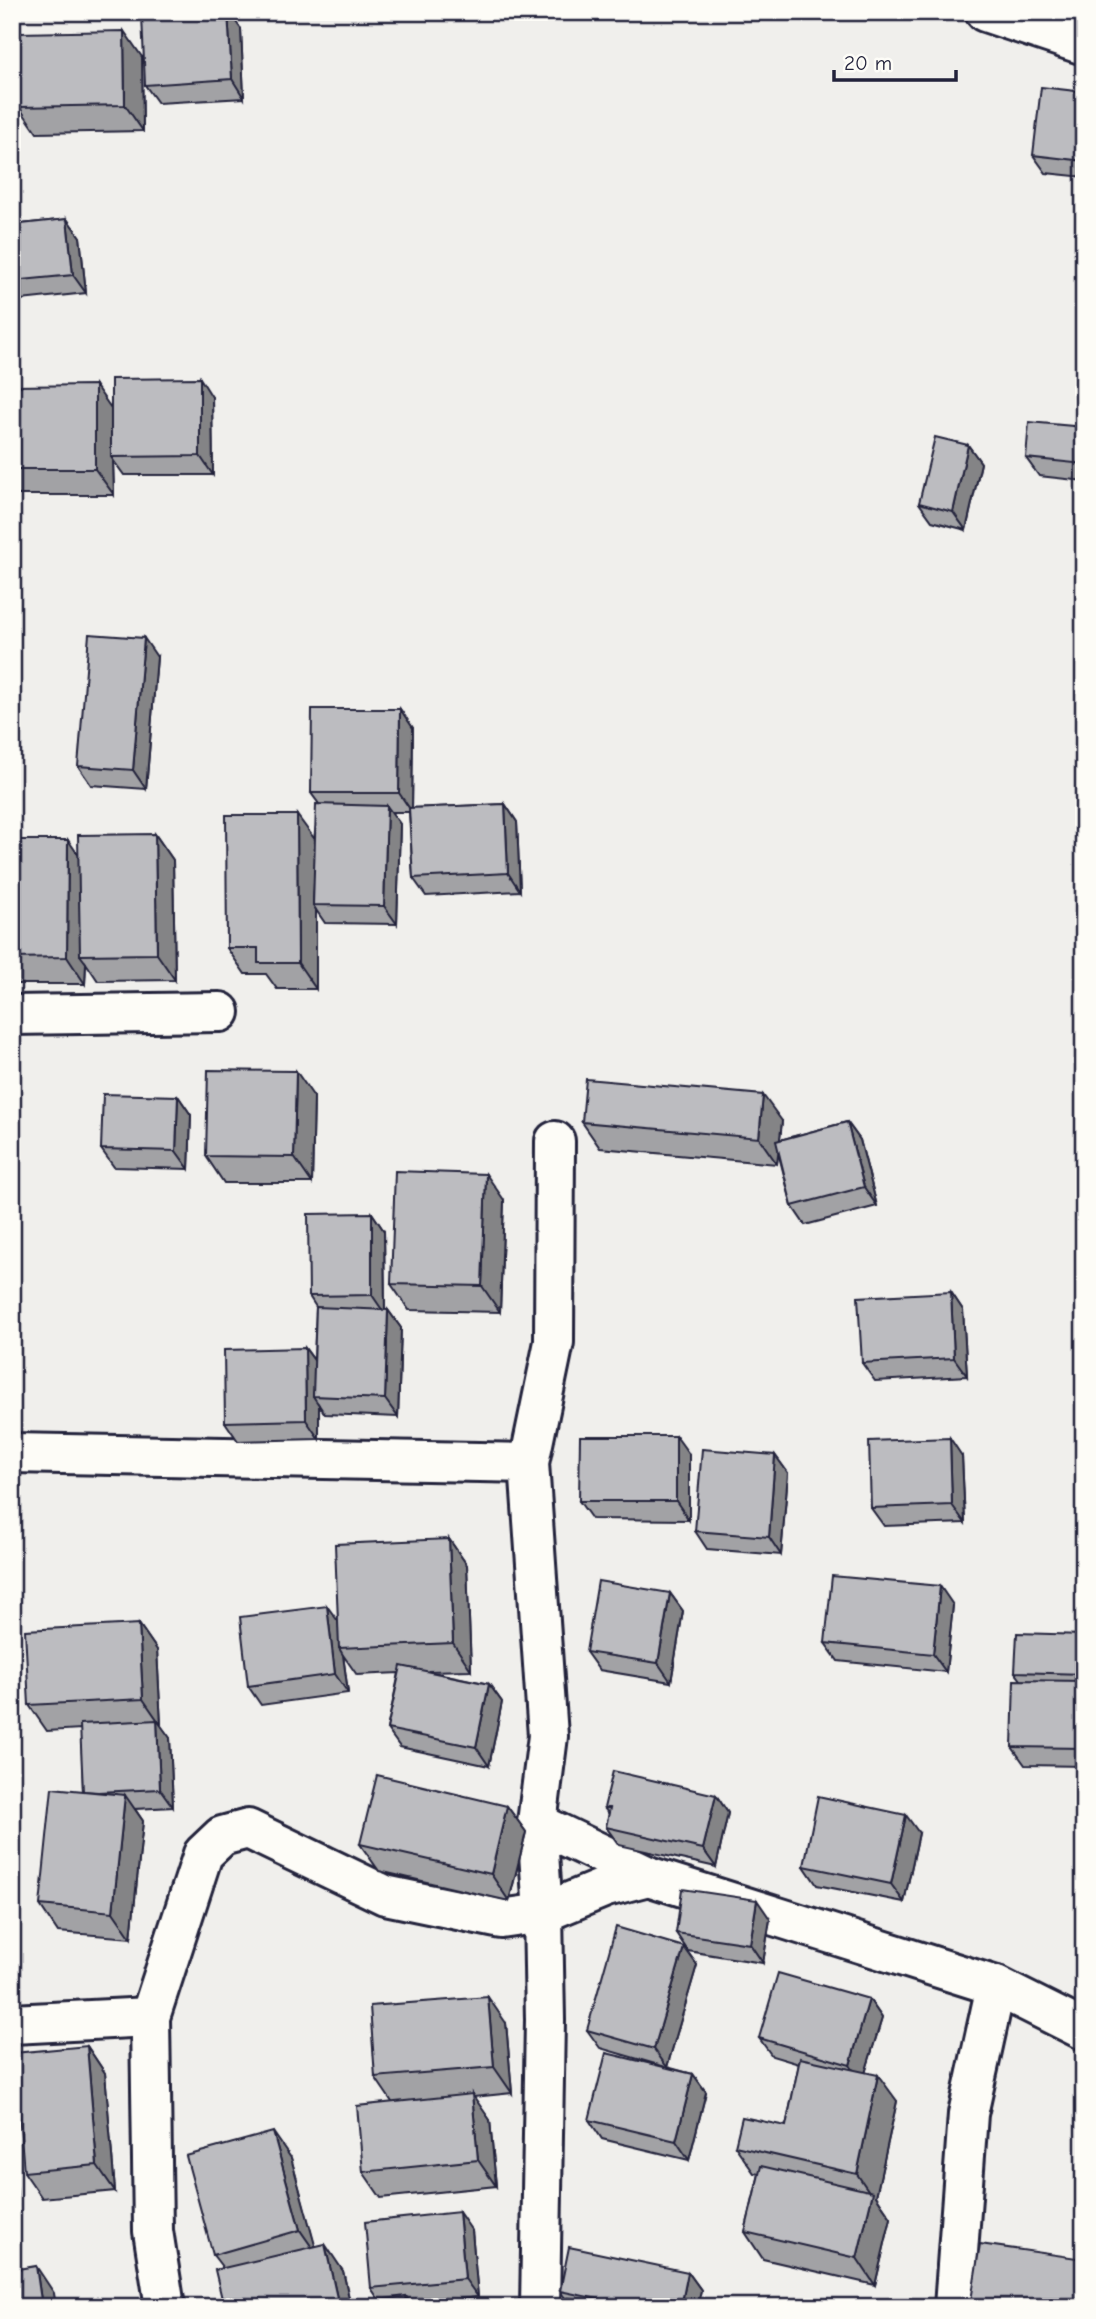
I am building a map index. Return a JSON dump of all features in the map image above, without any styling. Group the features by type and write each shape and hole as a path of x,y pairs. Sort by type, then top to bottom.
{"street":[{"path":"985,12 1084,45"},
{"path":"12,1015 220,1012"},
{"path":"540,2307 545,2020 544,1913 537,1823 548,1736 529,1463 554,1342 555,1141"},
{"path":"12,1453 529,1463"},
{"path":"537,1823 648,1876 996,1986 1084,2029"},
{"path":"165,2307 153,2231 150,2017 203,1854 222,1836 248,1829 384,1895 500,1919 544,1913 606,1887 648,1876"},
{"path":"954,2307 968,2115 996,1986"},
{"path":"12,2024 150,2017"}],"building":[{"path":"228,12 232,79 145,85 142,15"},
{"path":"124,31 125,105 19,107 18,33"},
{"path":"1041,87 1084,92 1084,161 1033,155"},
{"path":"67,219 73,275 12,281 12,225"},
{"path":"200,378 200,456 111,457 111,379"},
{"path":"95,385 95,469 12,469 12,386"},
{"path":"1029,422 1084,427 1084,464 1026,458"},
{"path":"935,437 968,445 953,512 919,503"},
{"path":"89,634 144,638 133,770 78,766"},
{"path":"312,709 400,709 399,793 311,793"},
{"path":"316,804 387,806 384,906 313,905"},
{"path":"505,804 508,873 413,878 409,808"},
{"path":"226,815 297,815 298,963 258,963 258,948 227,948"},
{"path":"155,834 157,954 80,955 78,835"},
{"path":"12,840 68,840 67,957 12,958"},
{"path":"208,1070 296,1071 294,1157 206,1156"},
{"path":"586,1079 763,1095 759,1138 582,1122"},
{"path":"103,1094 178,1096 176,1151 101,1149"},
{"path":"847,1122 864,1187 792,1206 776,1141"},
{"path":"395,1171 486,1174 482,1286 391,1284"},
{"path":"372,1213 372,1295 309,1296 308,1214"},
{"path":"951,1292 954,1358 862,1363 858,1297"},
{"path":"316,1307 388,1310 385,1399 313,1396"},
{"path":"305,1348 306,1420 225,1422 224,1350"},
{"path":"580,1436 676,1436 676,1501 579,1501"},
{"path":"950,1438 952,1505 871,1508 869,1441"},
{"path":"702,1449 775,1455 769,1537 695,1531"},
{"path":"449,1539 453,1643 339,1648 335,1544"},
{"path":"832,1576 940,1586 933,1654 825,1643"},
{"path":"598,1581 670,1593 658,1663 586,1652"},
{"path":"327,1606 335,1674 248,1686 240,1617"},
{"path":"139,1624 143,1699 29,1705 25,1630"},
{"path":"1017,1633 1084,1635 1084,1674 1015,1672"},
{"path":"401,1666 489,1684 476,1747 387,1729"},
{"path":"1014,1680 1084,1681 1084,1748 1012,1747"},
{"path":"157,1720 160,1789 83,1791 80,1724"},
{"path":"613,1771 716,1795 703,1849 606,1827 610,1808 604,1808"},
{"path":"377,1775 507,1806 491,1874 360,1844"},
{"path":"52,1788 125,1795 113,1912 40,1905"},
{"path":"818,1796 906,1815 891,1884 804,1866"},
{"path":"682,1889 757,1900 750,1944 676,1933"},
{"path":"616,1927 684,1947 654,2049 587,2030"},
{"path":"778,1973 869,1999 850,2065 759,2038"},
{"path":"488,1997 494,2067 375,2077 370,2006"},
{"path":"87,2046 97,2165 24,2172 14,2053"},
{"path":"606,2053 693,2074 676,2141 589,2120"},
{"path":"800,2058 878,2075 857,2174 735,2146 742,2117 786,2126"},
{"path":"472,2094 478,2160 363,2172 357,2106"},
{"path":"273,2132 300,2230 213,2255 186,2156"},
{"path":"761,2166 873,2192 857,2258 745,2232"},
{"path":"459,2212 465,2279 371,2288 365,2222"},
{"path":"325,2244 339,2307 224,2307 215,2270"},
{"path":"980,2244 1084,2259 1084,2307 970,2307"},
{"path":"569,2247 688,2272 681,2307 636,2307 560,2291"},
{"path":"36,2266 42,2307 12,2307 12,2270"},
{"path":"406,2296 407,2307 371,2307 371,2301"},
{"path":"568,2298 612,2307 566,2307"}]}
